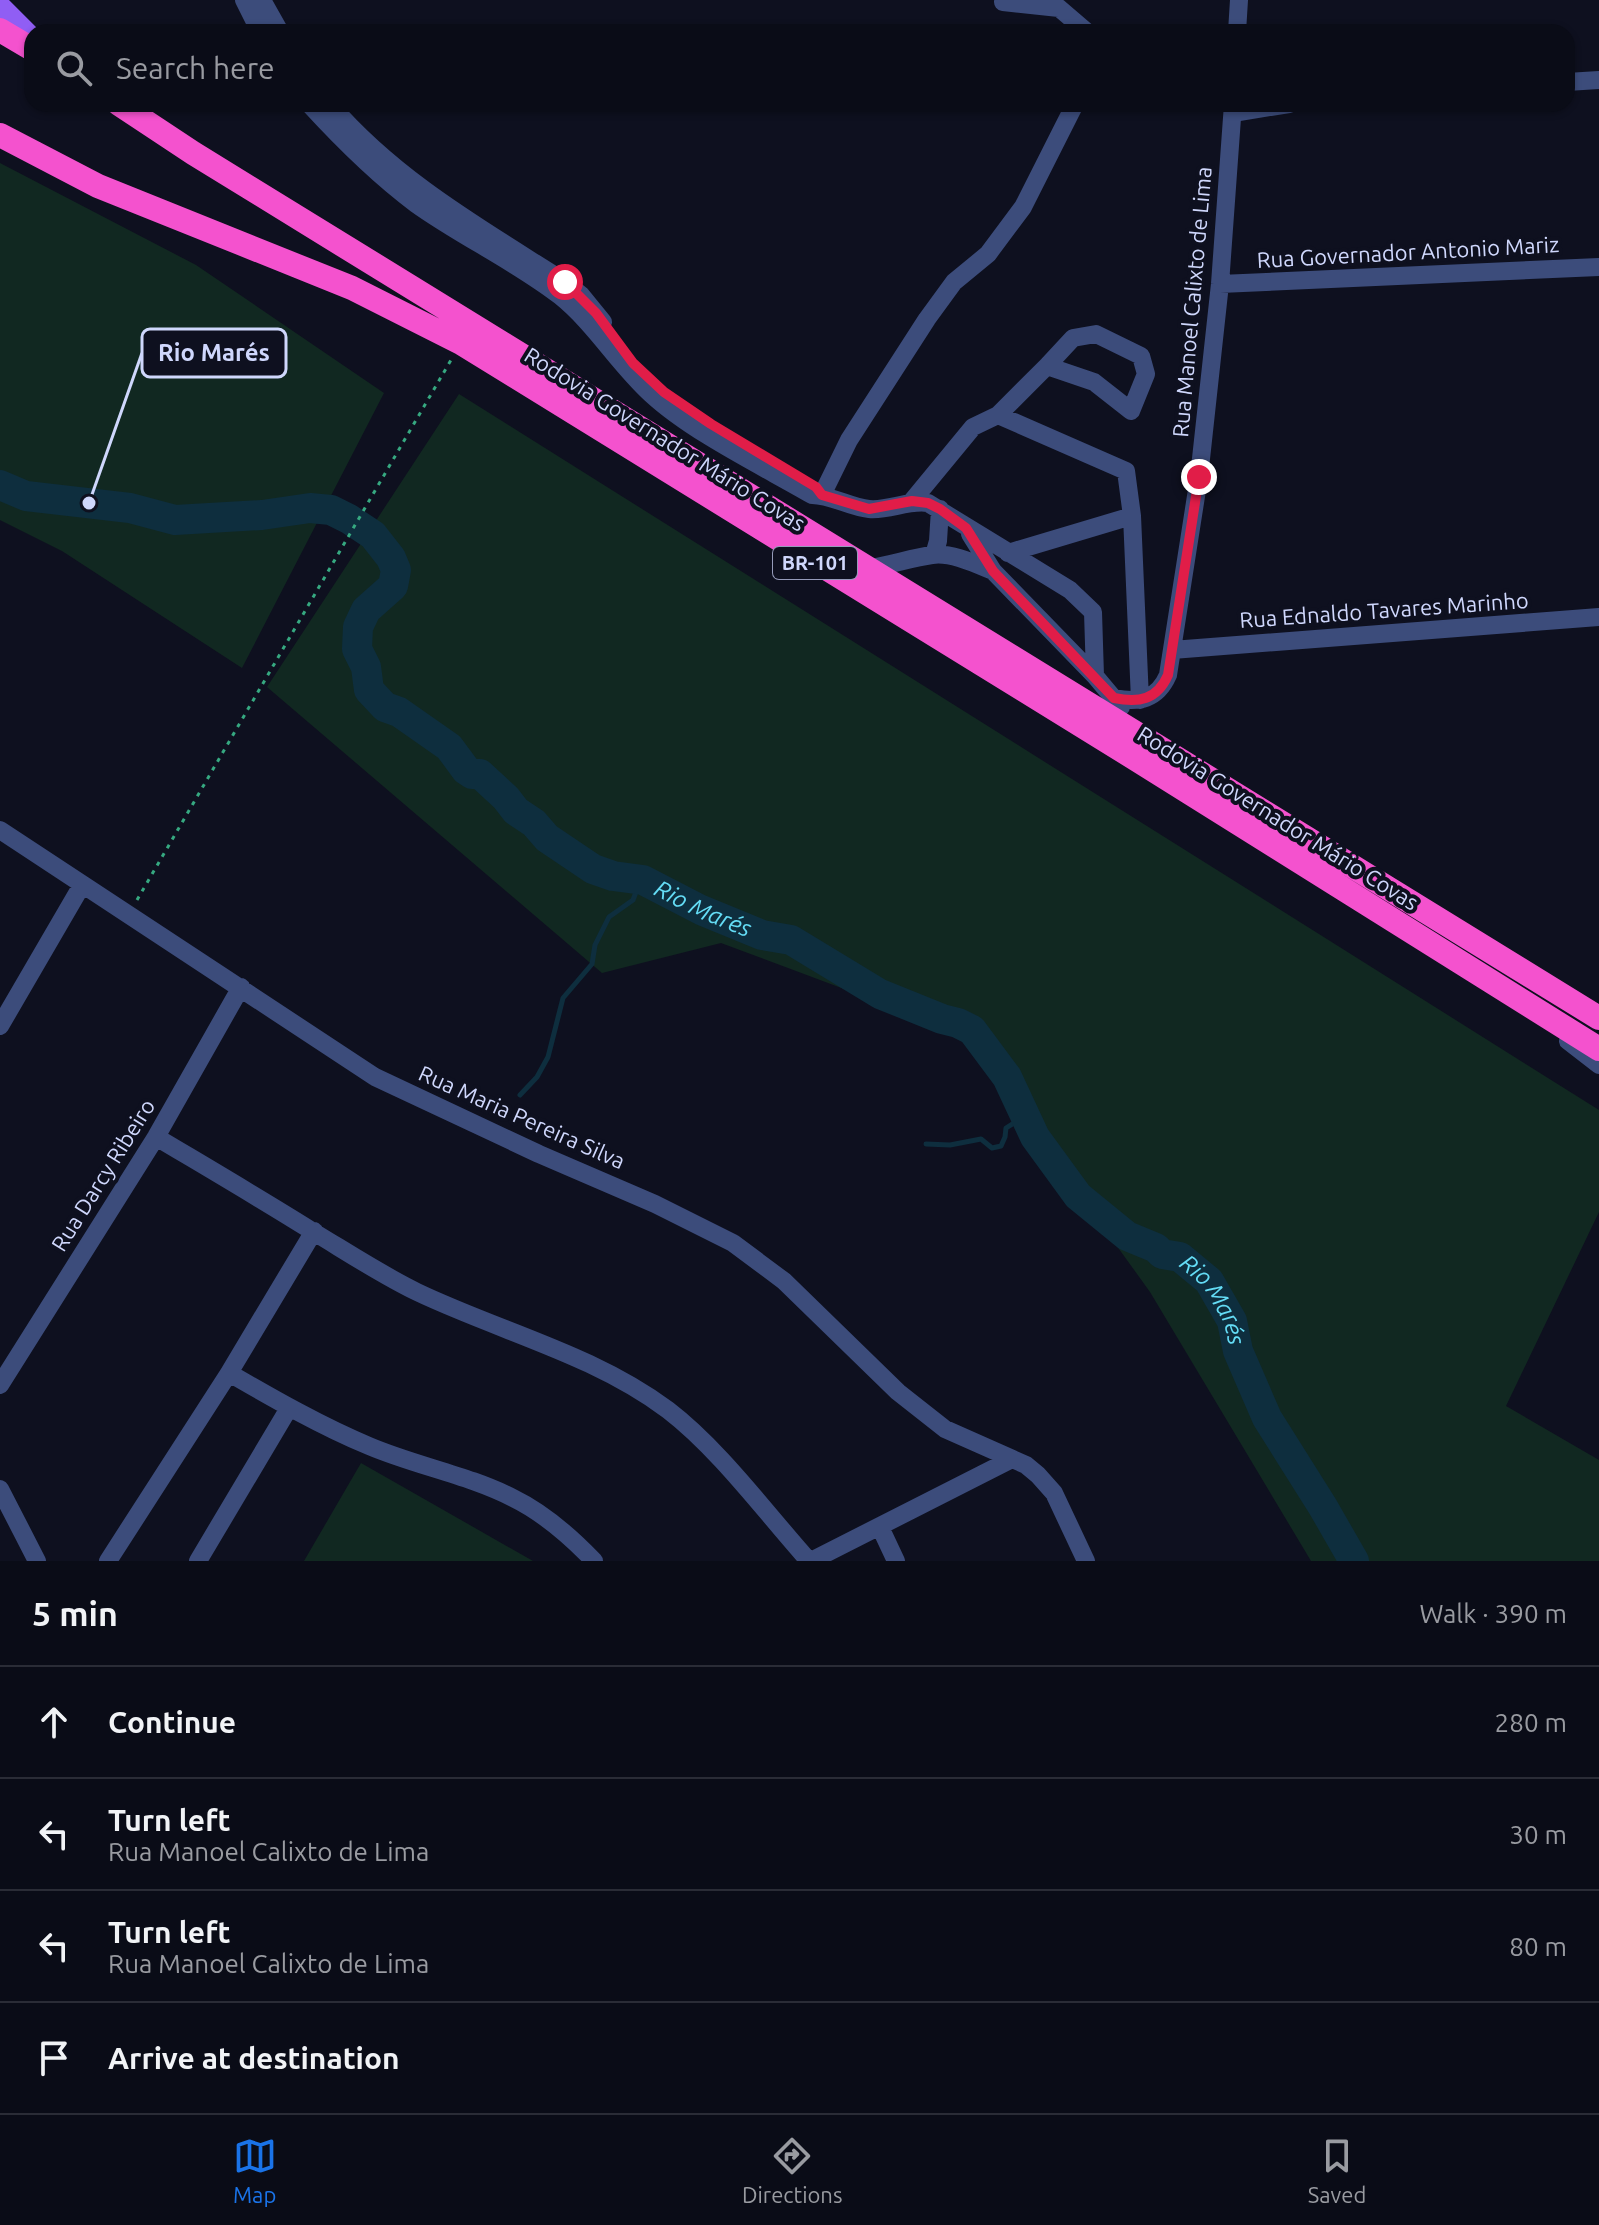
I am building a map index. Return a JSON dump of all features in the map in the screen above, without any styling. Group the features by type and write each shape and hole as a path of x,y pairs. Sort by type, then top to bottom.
{"highway":[{"path":"0,30 24,44"},
{"name":"Rodovia Governador Mário Covas","path":"131,112 206,161 1599,1018"},
{"name":"Rodovia Governador Mário Covas","path":"0,135 98,186 352,288 461,343 1599,1049"}],"main road":[{"path":"0,8 24,32"}],"street":[{"path":"244,0 256,24"},
{"path":"262,0 276,24"},
{"path":"1238,24 1239,0"},
{"path":"1003,2 1059,8 1078,24"},
{"path":"1575,82 1599,80"},
{"path":"317,112 380,175 417,204 502,257 569,304 654,397 744,455 812,495 869,509 912,501 928,503 1070,590 1088,604 1095,619 1095,676"},
{"path":"337,112 388,162 436,200 581,295 633,363 664,392 816,487 822,495"},
{"path":"822,495 849,440 927,319 954,282 988,254 1023,207 1071,112"},
{"name":"Rua Manoel Calixto de Lima","path":"1140,700 1151,697 1164,685 1172,650 1199,477 1220,284 1233,112"},
{"name":"Rua Governador Antonio Mariz","path":"1220,284 1599,267"},
{"path":"912,501 973,427 998,415 1073,338 1096,334 1141,356 1146,374 1131,411 1094,382 1047,366"},
{"path":"998,415 1126,471 1132,516 1140,700 1114,698"},
{"path":"934,555 940,509"},
{"path":"1008,553 1132,516"},
{"path":"966,528 993,571 1095,676 1151,740"},
{"path":"870,568 934,555 993,571"},
{"name":"Rua Ednaldo Tavares Marinho","path":"1172,650 1599,617"},
{"name":"Rua Maria Pereira Silva","path":"0,830 375,1077 655,1204 733,1243 784,1281 898,1392 945,1429 1026,1465 1054,1493 1086,1561"},
{"path":"0,1026 82,885"},
{"name":"Rua Darcy Ribeiro","path":"0,1385 156,1137 241,987"},
{"path":"1503,990 1599,1065"},
{"path":"156,1137 361,1262 415,1291 476,1319 598,1366 639,1390 672,1413 710,1449 810,1561 1012,1459"},
{"path":"112,1560 314,1231"},
{"path":"229,1373 289,1408 369,1446 512,1497 570,1536 594,1561"},
{"path":"198,1561 289,1408"},
{"path":"0,1489 37,1561"},
{"path":"880,1527 896,1561"}],"path":[{"path":"128,916 461,343"}],"green space":[{"path":"0,163 196,265 384,393 242,668 62,551 0,520"},
{"path":"459,394 1599,1110 1599,1212 1506,1406 1599,1460 1599,1561 1311,1561 1150,1292 964,1034 721,943 602,973 267,687"},
{"path":"361,1463 533,1561 304,1561"}],"waterway":[{"name":"Rio Marés","path":"0,485 26,496 130,508 175,520 262,515 310,508 331,510 373,535 391,558 396,570 393,586 366,610 358,627 357,649 366,667 369,690 385,707 399,712 449,747 466,770 480,774 547,838 593,869 613,876 643,880 701,910 762,935 791,940 880,994 972,1030 1007,1077 1035,1137 1078,1196 1127,1236 1156,1248 1162,1254 1180,1257 1209,1281 1232,1321 1238,1351 1267,1418 1354,1561"},
{"path":"520,1095 537,1077 548,1057 563,998 592,964 595,945 609,917 633,900 635,880"},
{"path":"926,1144 950,1145 981,1139 992,1148 1001,1146 1006,1128 1025,1116"}],"place":[{"name":"Rio Marés","path":"89,503"}],"route":[{"path":"565,282 581,295 648,379 711,424 816,487 822,495 869,509 912,501 928,503 966,528 993,571 1114,698 1128,701 1151,697 1164,685 1168,675 1199,477"}]}
